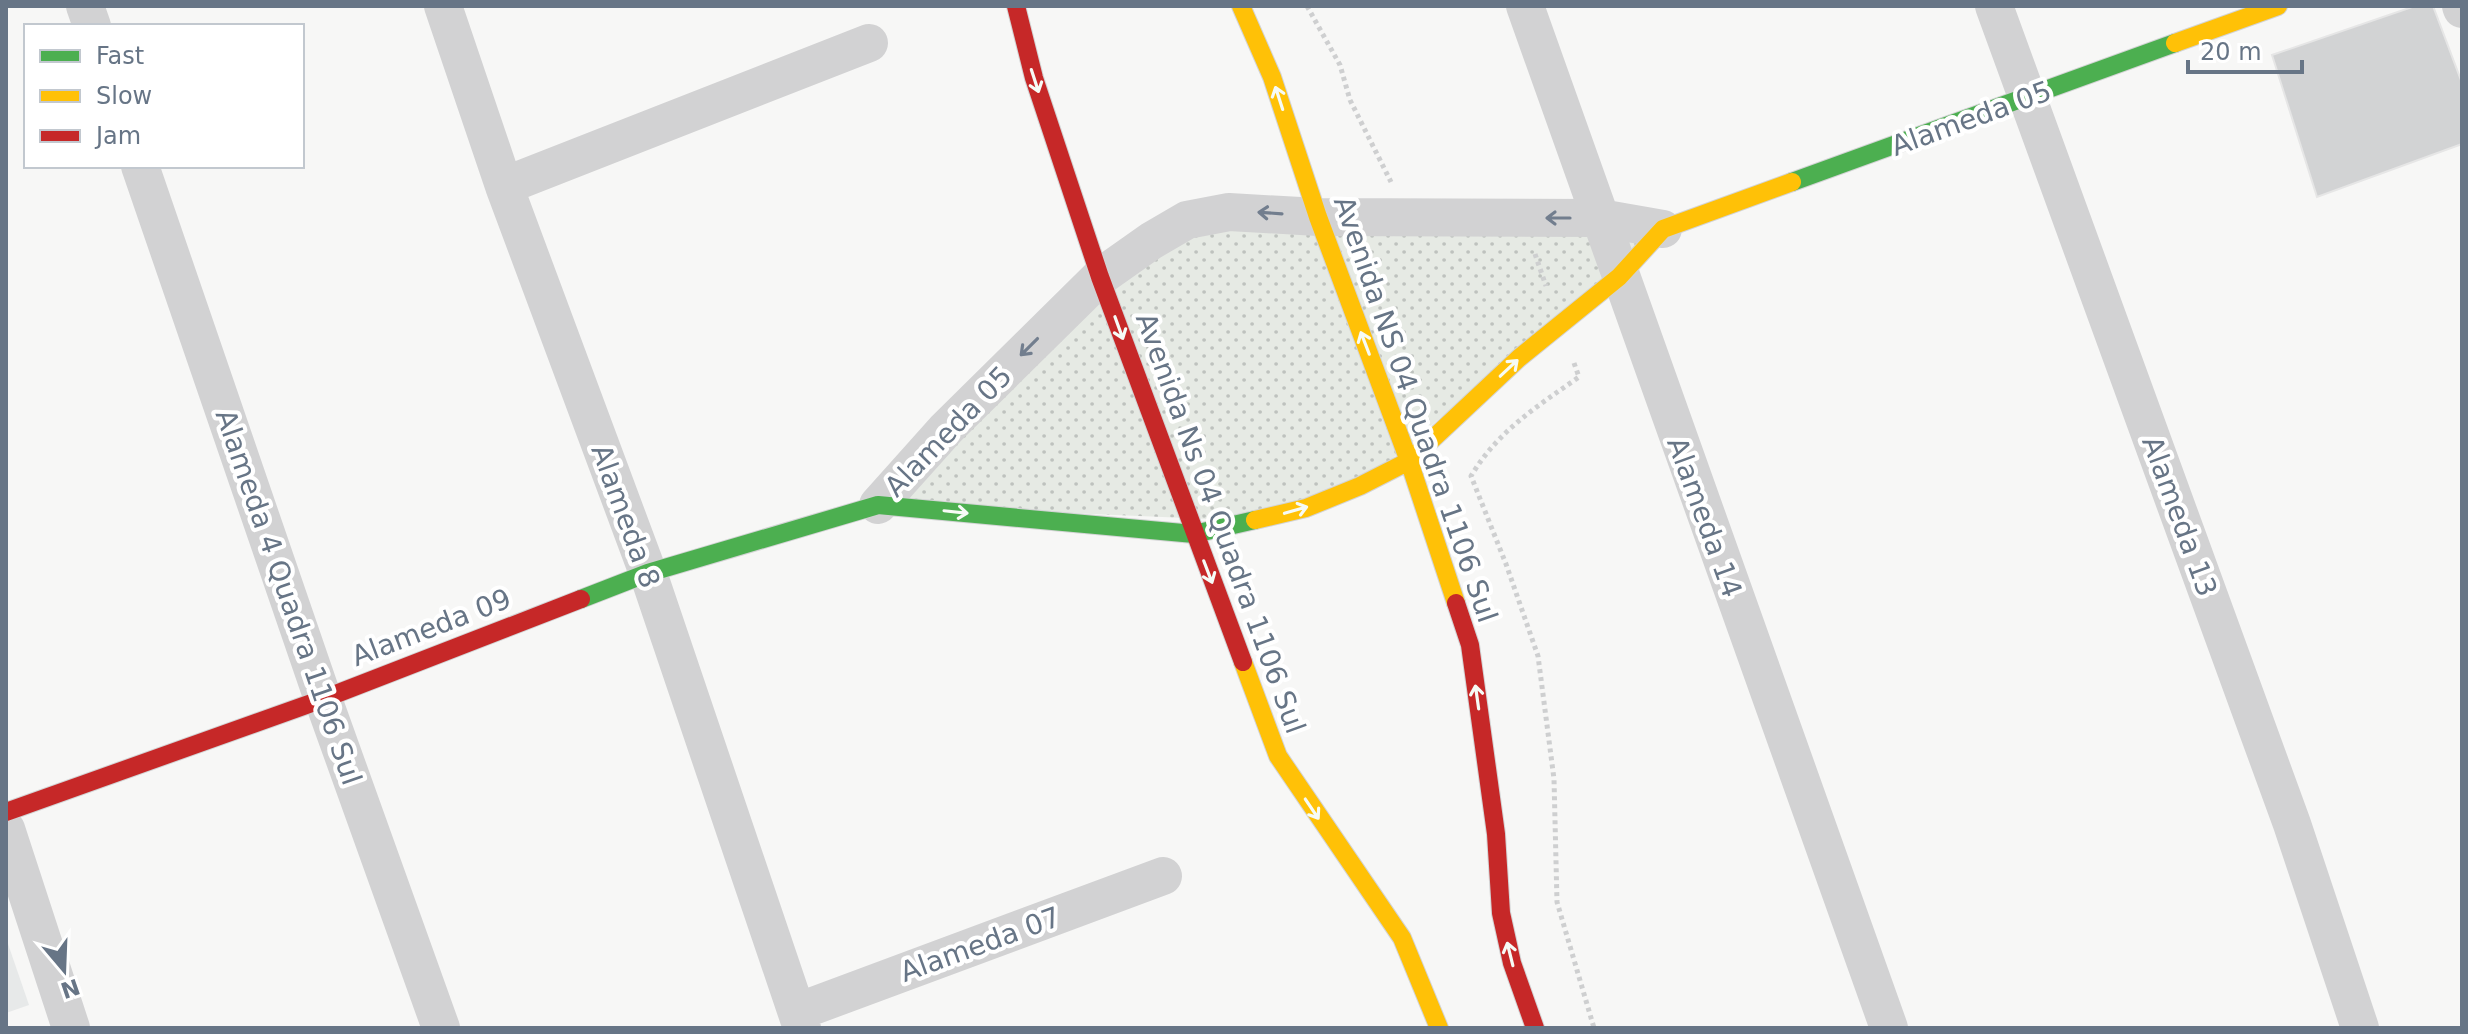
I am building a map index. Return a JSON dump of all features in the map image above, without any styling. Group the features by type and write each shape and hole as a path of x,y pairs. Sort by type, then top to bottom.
{"street":[{"name":"Alameda 8","path":"443,6 504,186 648,573 799,1020"},
{"name":"Avenida Ns 04 Quadra 1106 Sul","path":"1016,6 1034,78 1100,277 1278,756 1402,938 1439,1028"},
{"name":"Avenida NS 04 Quadra 1106 Sul","path":"1241,6 1272,77 1318,217 1409,461 1470,645 1496,834 1501,913 1512,963 1535,1028"},
{"name":"Alameda 14","path":"1525,6 1889,1028"},
{"name":"Alameda 13","path":"1994,6 2292,824 2360,1028"},
{"name":"Alameda 05","path":"878,505 1194,534 1306,508 1360,486 1409,461 1519,358 1619,277 1663,229 2278,6"},
{"path":"504,186 869,43"},
{"name":"Alameda 4 Quadra 1106 Sul","path":"141,168 323,699 441,1028"},
{"name":"Alameda 05","path":"878,505 946,429 1100,277 1187,220 1229,212 1318,217 1600,218 1663,229"},
{"name":"Alameda 09","path":"6,812 323,699 648,573 878,505"},
{"path":"6,829 71,1028"},
{"name":"Alameda 07","path":"799,1020 1163,876"}],"path":[{"path":"1307,6 1340,65 1350,100 1392,185"},
{"path":"1522,218 1579,377 1531,410 1487,450 1471,476 1538,656 1554,779 1557,902 1594,1028"}],"shaded area":[{"path":"1187,220 1663,229 1360,486 1256,521 878,505"},
{"path":"6,938 29,1005 6,1013"}],"building":[{"path":"2415,6 2433,6 2462,83 2462,144 2317,197 2272,55"}],"traffic: fast":[{"path":"1792,182 2175,43"},
{"path":"581,599 648,573 878,505 1194,534 1255,520"}],"traffic: slow":[{"path":"1241,6 1272,77 1318,217 1409,461 1456,603"},
{"path":"2175,43 2278,6"},
{"path":"1255,520 1306,508 1360,486 1409,461 1519,358 1619,277 1663,229 1792,182"},
{"path":"1243,662 1278,756 1402,938 1439,1028"}],"traffic: jam":[{"path":"1016,6 1034,78 1100,277 1243,662"},
{"path":"6,812 323,699 581,599"},
{"path":"1456,603 1470,645 1496,834 1501,913 1512,963 1535,1028"}]}
